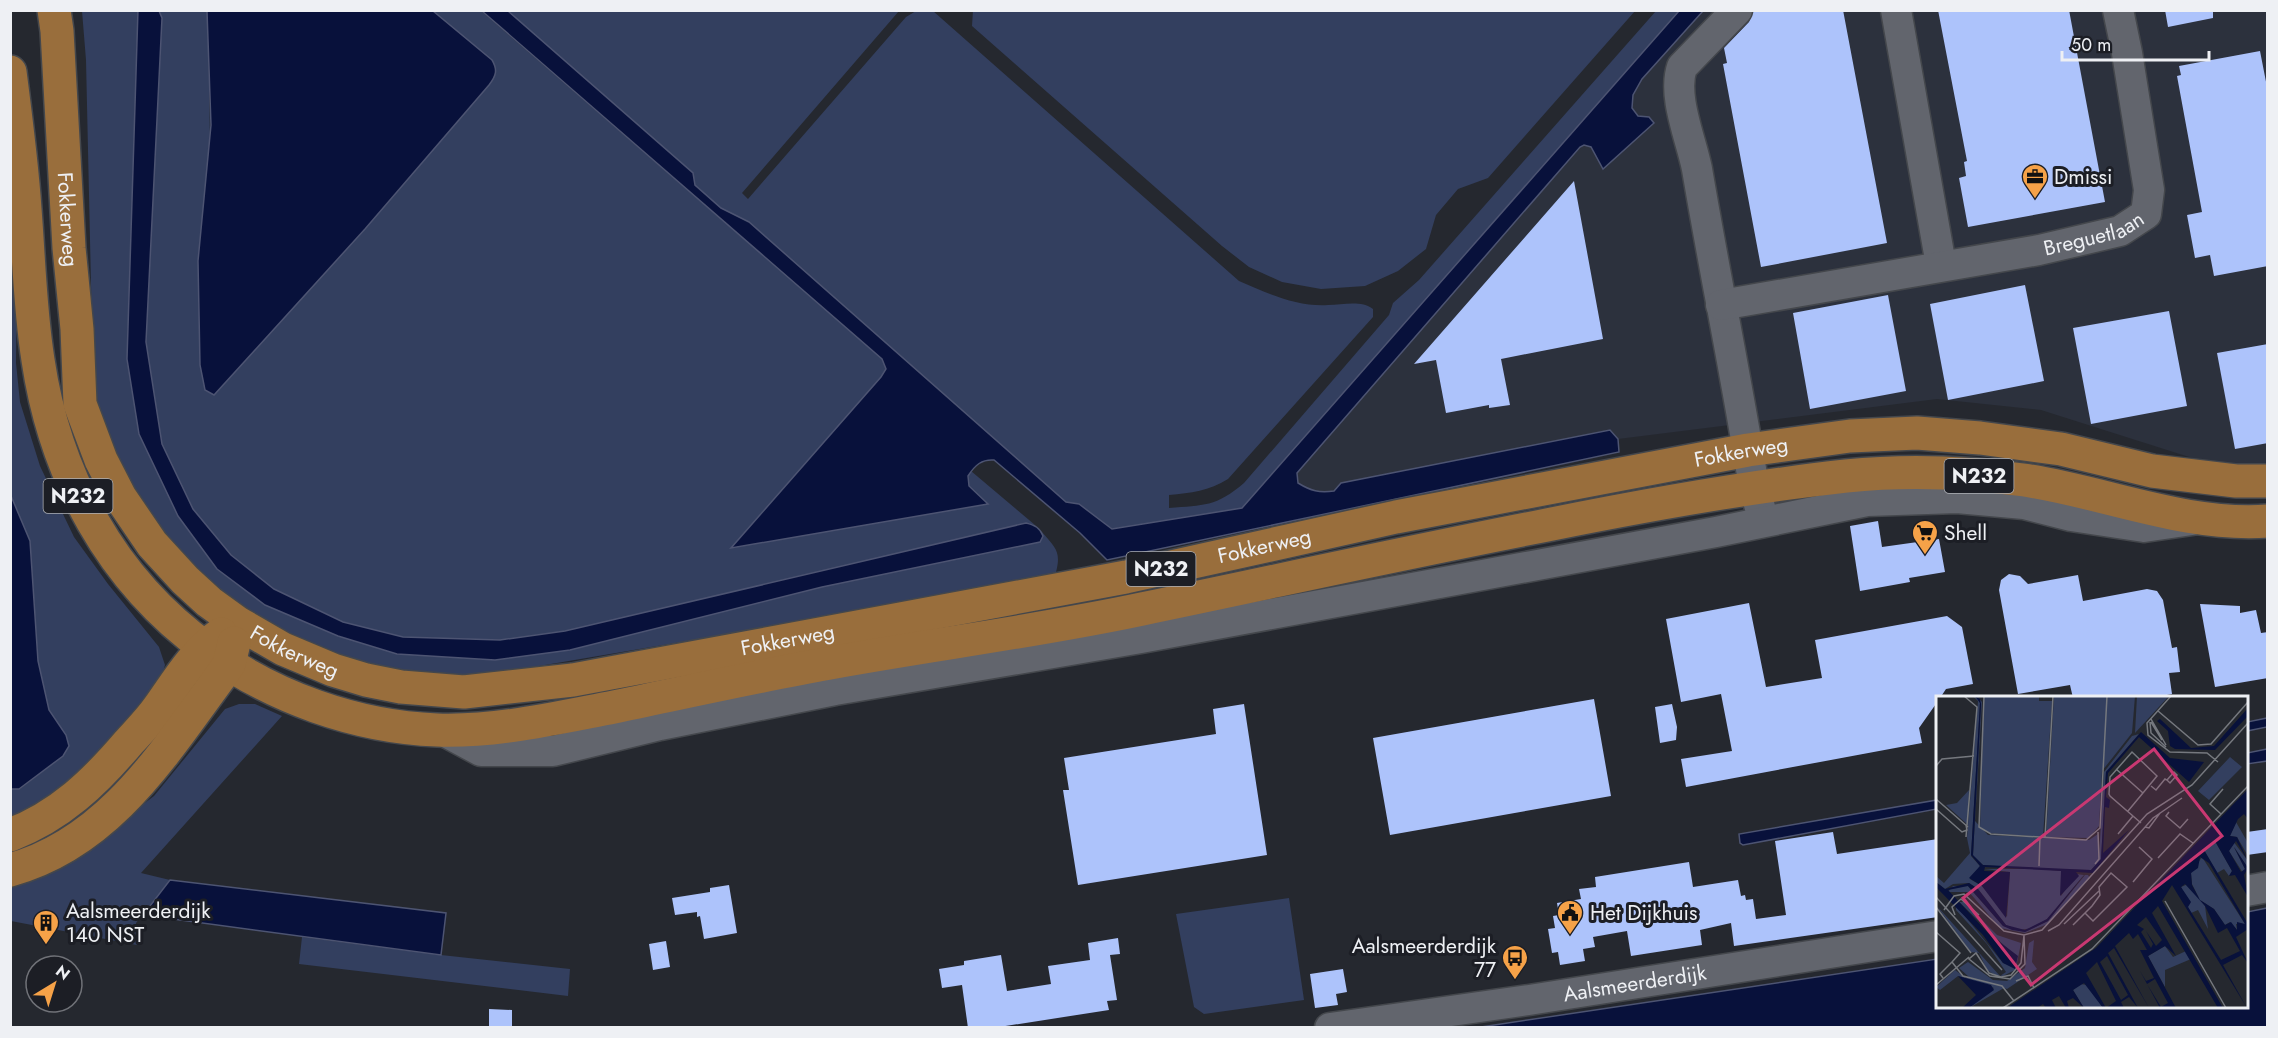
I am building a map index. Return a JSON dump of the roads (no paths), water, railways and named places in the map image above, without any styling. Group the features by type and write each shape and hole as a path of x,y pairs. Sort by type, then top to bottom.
{"main road":[{"name":"Fokkerweg","path":"54,10 69,248 77,329 80,404 94,446 109,478 136,522 184,580 238,623 283,649 333,670 366,680 401,687 464,692 573,680 1080,586 1396,517 1748,450 1850,436 1917,433 1980,438 2061,450 2152,471 2236,481 2268,481"},
{"name":"Fokkerweg","path":"10,72 25,205 35,339 46,406 55,438 81,502 113,556 152,602 216,656 257,681 316,706 396,726 442,730 527,724 825,664 1130,612 1452,543 1679,499 1854,475 1921,471 2025,480 2201,519 2268,521"},
{"name":"Fokkerweg","path":"10,870 46,857 77,840 126,800 238,623"},
{"name":"Fokkerweg","path":"10,835 55,813 94,782 157,710 216,656"}],"street":[{"path":"1737,10 1682,67 1678,78 1679,94 1696,167 1754,487"},
{"path":"1896,10 1941,266"},
{"name":"Breguetlaan","path":"1721,305 2038,250 2120,231 2146,214 2149,190 2118,10"},
{"name":"Fokkerweg","path":"1754,487 1764,522"},
{"name":"Fokkerweg","path":"442,730 481,751 553,751 660,724 836,690 1142,638 1868,501 1957,498 2024,504 2071,516 2144,527 2201,519"},
{"path":"2248,891 2268,887"},
{"name":"Aalsmeerderdijk","path":"1330,1028 1529,1000 1936,936"}],"place":[{"name":"Dmissi","path":"2035,200"},
{"name":"Shell","path":"1925,556"},
{"name":"Het Dijkhuis","path":"1570,936"},
{"name":"Aalsmeerderdijk 140 NST","path":"46,946"},
{"name":"Aalsmeerderdijk 77","path":"1515,981"}]}
